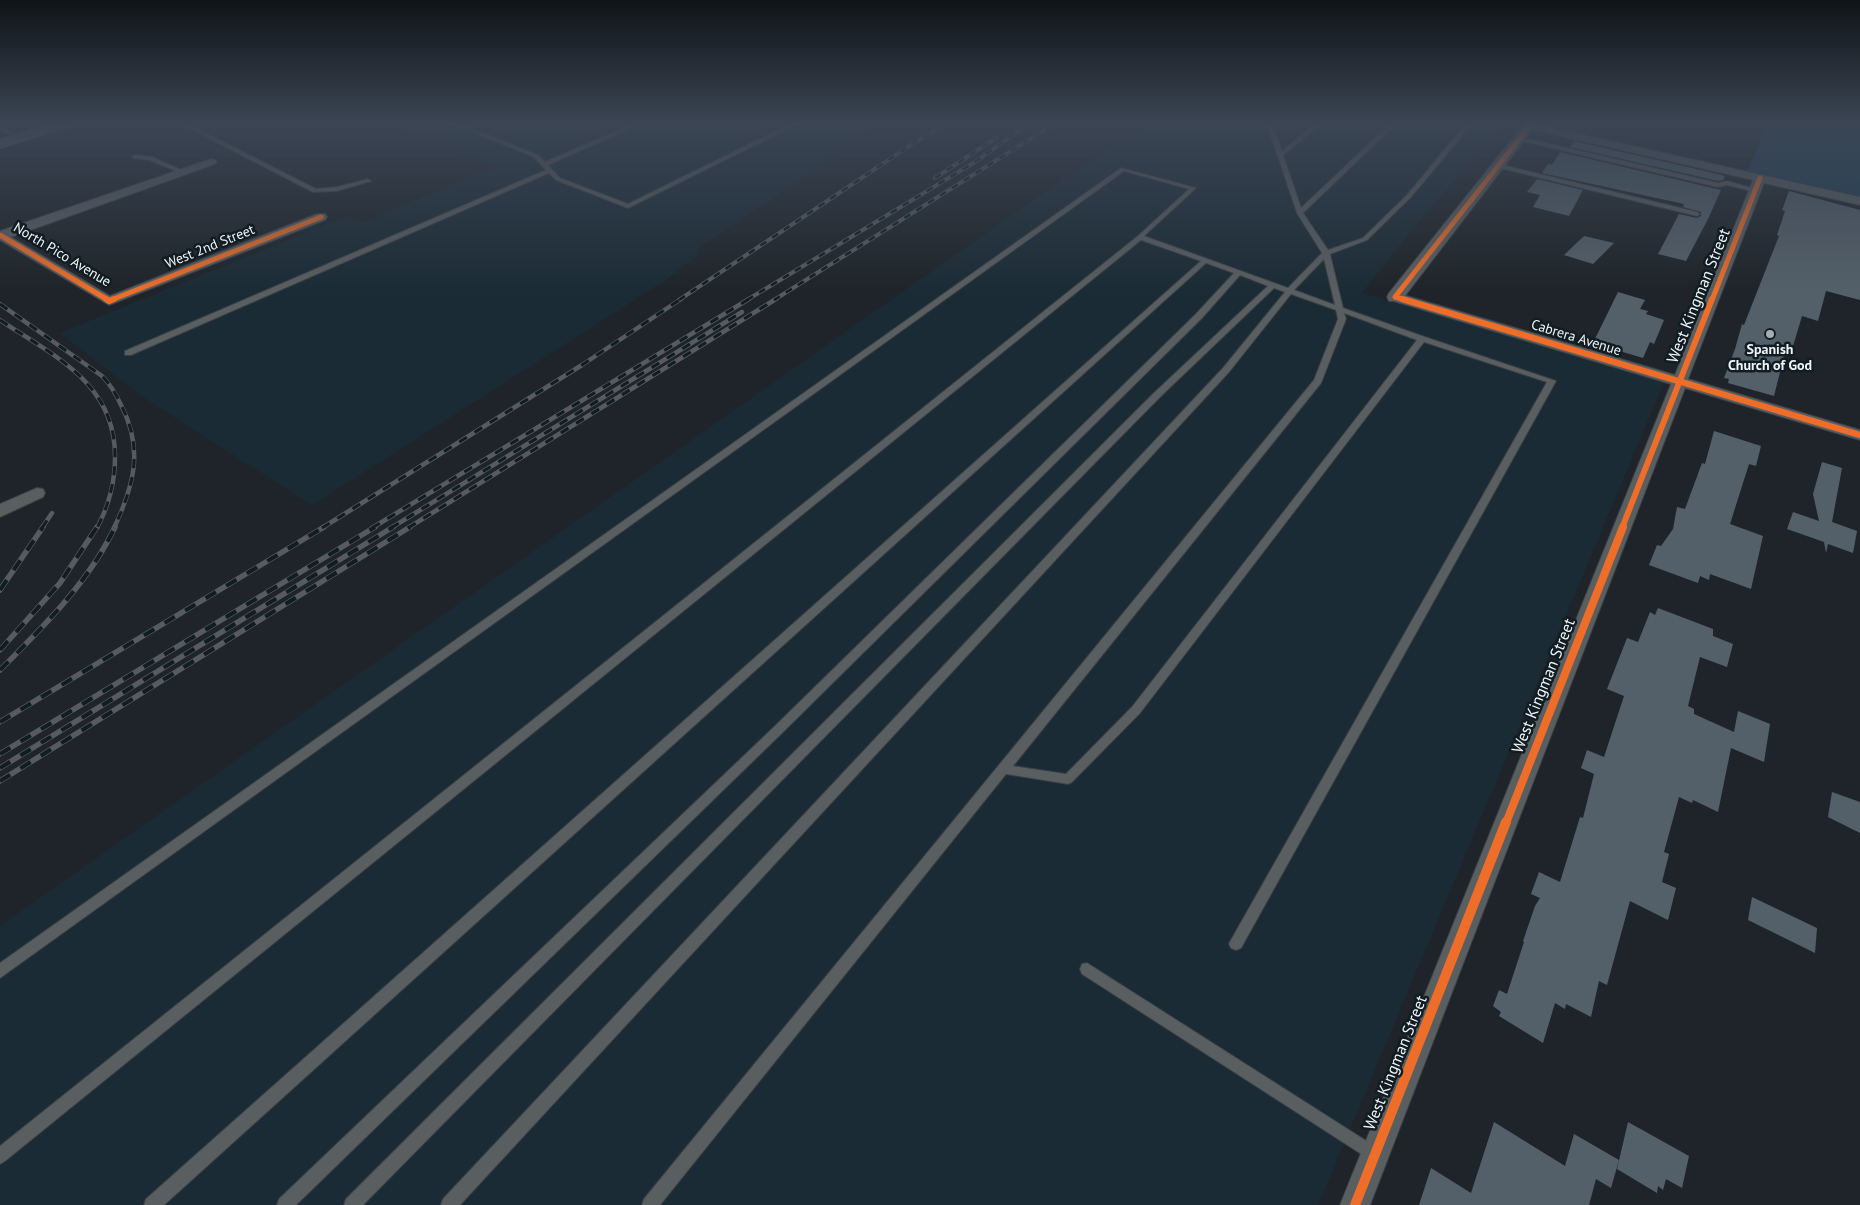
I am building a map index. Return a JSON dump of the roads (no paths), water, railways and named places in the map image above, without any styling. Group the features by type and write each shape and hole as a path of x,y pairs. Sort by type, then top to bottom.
{"street":[{"path":"0,236 159,180"},
{"name":"Cabrera Avenue","path":"1487,180 1395,297 1860,435"},
{"path":"1744,180 1860,201"},
{"name":"West Kingman Street","path":"1355,1205 1758,184"},
{"name":"West 2nd Street","path":"109,301 320,217"},
{"name":"North Pico Avenue","path":"0,236 109,301"},
{"path":"0,511 37,493"}],"lane":[{"path":"293,180 314,191 337,189 368,181"},
{"path":"128,353 526,180"},
{"path":"561,180 628,206 680,180"},
{"path":"0,971 1106,180"},
{"path":"0,1156 1140,237 1193,188 1164,180"},
{"path":"650,1205 1318,381 1342,319 1326,252 1300,213 1289,180"},
{"path":"1300,213 1334,180"},
{"path":"449,1205 1226,370 1290,291 1326,252 1365,239 1409,196 1422,180"},
{"path":"1557,180 1697,214"},
{"path":"1697,180 1718,185 1727,183 1758,184"},
{"path":"1140,237 1422,339 1552,381 1236,944"},
{"path":"152,1205 1205,261"},
{"path":"285,1205 778,730 1199,316 1238,273"},
{"path":"352,1205 1157,395 1273,285"},
{"path":"1003,769 1068,778 1136,710 1422,339"},
{"path":"1086,969 1375,1155"}],"railway":[{"path":"679,300 858,180"},
{"path":"747,300 945,180"},
{"path":"774,300 965,180"},
{"path":"322,528 582,365 681,299"},
{"path":"372,528 749,299"},
{"path":"408,528 776,299"},
{"path":"0,304 102,376 111,386 117,397 128,421 132,437 134,467 127,497 114,528"},
{"path":"391,528 742,312"},
{"path":"0,320 61,360 94,391 105,410 113,432 115,467 110,494 97,528"},
{"path":"42,528 52,513"},
{"path":"0,590 43,527"},
{"path":"0,650 60,583 97,527"},
{"path":"0,670 79,585 115,527"},
{"path":"0,722 324,527"},
{"path":"0,754 375,527"},
{"path":"0,768 393,527"},
{"path":"0,781 410,527"}],"place":[{"name":"Spanish Church of God","path":"1770,334"}]}
